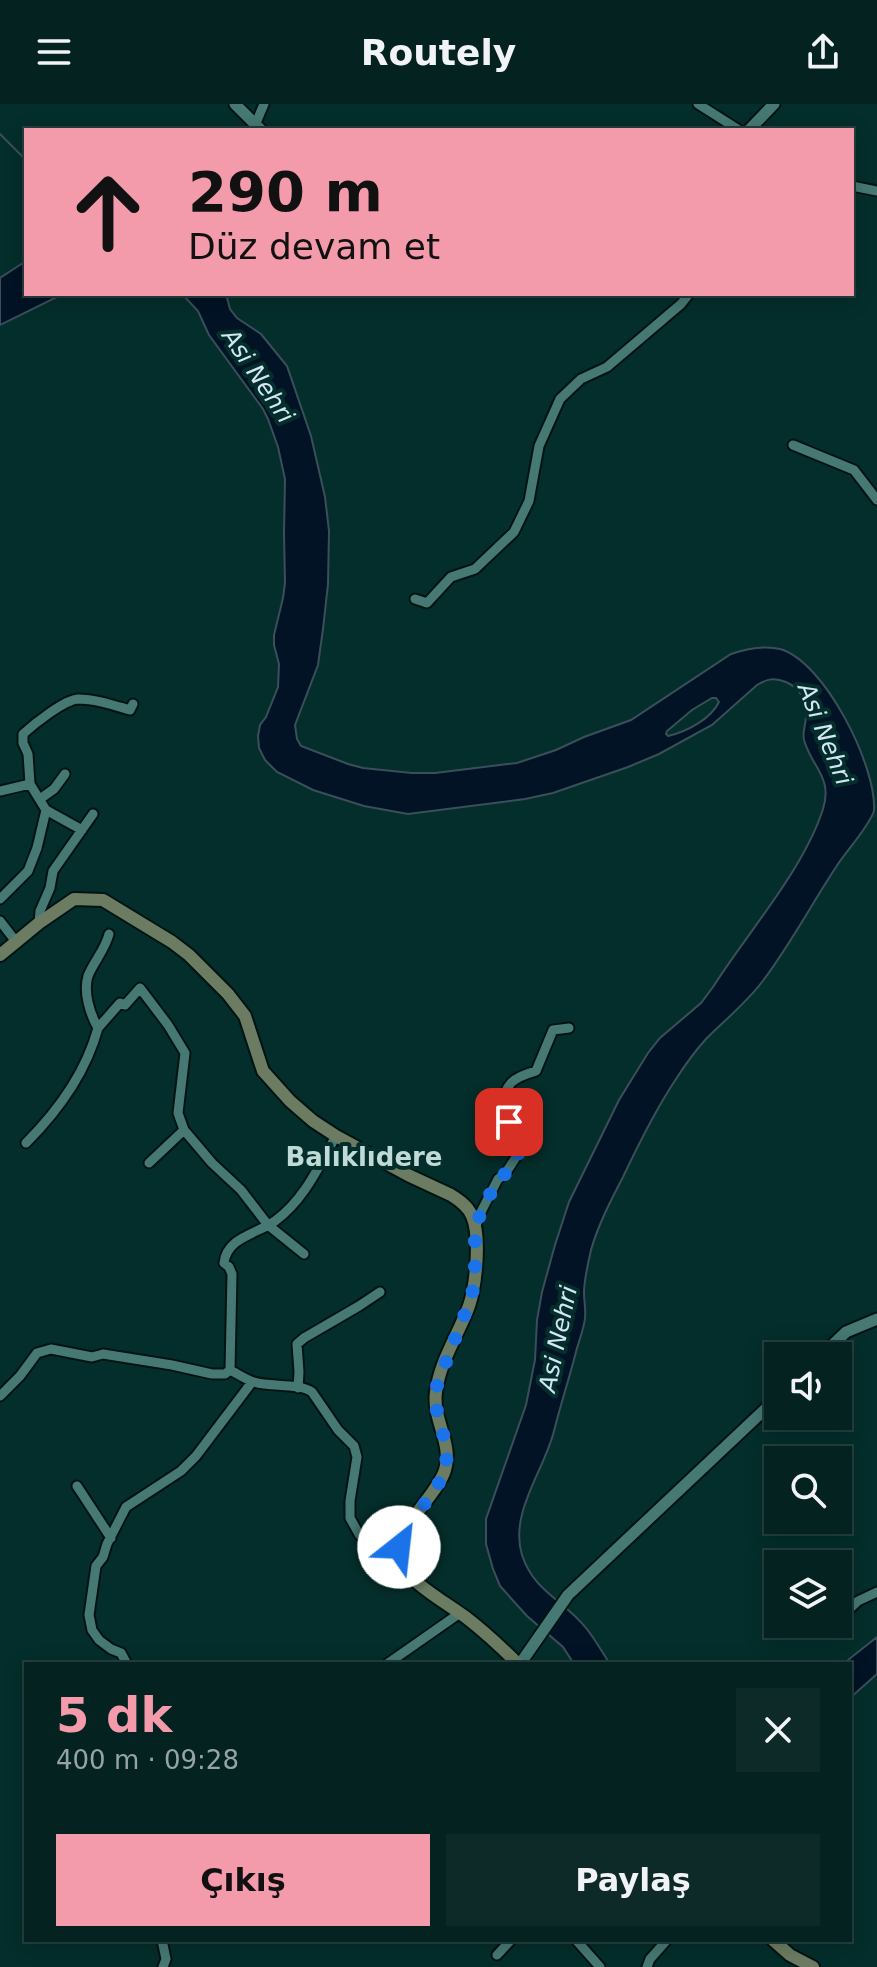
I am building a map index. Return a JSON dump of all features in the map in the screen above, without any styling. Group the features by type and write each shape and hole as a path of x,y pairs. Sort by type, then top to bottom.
{"main road":[{"path":"0,955 74,899 103,900 172,942 238,1005 249,1025 263,1071 313,1121 460,1200 470,1211 475,1228 472,1296 443,1365 435,1393 437,1417 447,1449 446,1467 437,1487 403,1536 398,1554 404,1570 521,1661"},
{"path":"775,1942 790,1955 813,1967"}],"street":[{"path":"235,104 259,126 264,104"},
{"path":"698,104 736,128"},
{"path":"751,128 774,104"},
{"path":"854,186 877,191"},
{"path":"415,599 427,603 451,577 475,569 514,532 529,501 539,446 560,399 581,379 607,367 687,296"},
{"path":"793,445 854,470 877,500"},
{"path":"82,830 46,810 30,784 23,734 75,699 104,702 130,710 133,704"},
{"path":"40,799 54,789 65,774"},
{"path":"0,791 30,784"},
{"path":"0,899 28,871 46,810"},
{"path":"39,923 53,871 93,814"},
{"path":"0,921 17,943"},
{"path":"98,1028 90,1014 87,979 109,934"},
{"path":"26,1143 49,1118 80,1072 90,1055 98,1028 120,1003 125,1005 140,988 185,1053 178,1113 184,1130 212,1163 241,1190 268,1225 304,1254"},
{"path":"475,1228 498,1179 505,1174 520,1151 525,1130 509,1122 500,1108 507,1087 518,1077 536,1071 553,1030 569,1028"},
{"path":"149,1163 184,1130"},
{"path":"230,1370 232,1274 224,1263 225,1256 240,1238 268,1225 305,1191 336,1136"},
{"path":"298,1388 297,1344 380,1292"},
{"path":"836,1342 846,1332 877,1319"},
{"path":"0,1396 37,1353 51,1349 92,1357 103,1354 158,1362 212,1374 225,1374 230,1370"},
{"path":"230,1370 252,1382 307,1388 312,1392 338,1430 354,1446 357,1457 350,1518 359,1534 384,1563 404,1570"},
{"path":"126,1662 121,1653 99,1640 92,1630 89,1615 96,1566 126,1507 181,1471 252,1382"},
{"path":"521,1661 568,1595 764,1410"},
{"path":"77,1486 111,1538"},
{"path":"852,1607 877,1592"},
{"path":"390,1662 460,1613"},
{"path":"162,1942 166,1959 163,1967"},
{"path":"497,1955 509,1942"},
{"path":"578,1942 600,1967"},
{"path":"647,1967 665,1942"}],"water":[{"path":"24,262 24,296 59,296 0,325 0,278"},
{"name":"Asi Nehri","path":"184,296 227,296 230,309 237,318 261,334 287,366 311,436 325,497 329,531 328,584 318,665 295,725 301,746 363,768 412,773 517,763 631,720 731,654 767,647 780,649 797,658 814,673 845,718 867,768 873,792 874,811 871,818 762,982 702,1044 676,1079 635,1152 591,1250 585,1283 583,1329 549,1446 524,1508 519,1539 527,1568 534,1578 586,1628 609,1662 573,1662 563,1647 527,1616 500,1586 486,1544 486,1519 526,1405 535,1360 542,1292 569,1202 619,1100 648,1053 660,1038 701,1003 789,877 823,809 823,780 804,740 804,700 799,691 786,682 767,680 757,685 712,725 659,754 553,793 525,799 408,814 364,806 313,790 277,772 265,760 258,736 278,687 279,664 274,635 285,583 285,479 278,447 263,409 209,335 198,311","holes":["712,698 719,702 697,724 668,736 666,734 692,710"]},
{"path":"877,1637 877,1674 852,1696 852,1662 846,1662"}],"waterway":[{"path":"0,134 24,158"}],"district":[{"name":"Balıklıdere","path":"364,1157"}],"route":[{"path":"399,1547 409,1525 437,1487 446,1467 447,1449 437,1417 435,1393 443,1365 472,1296 475,1228 498,1179 505,1174 520,1151 525,1130 509,1122"}]}
